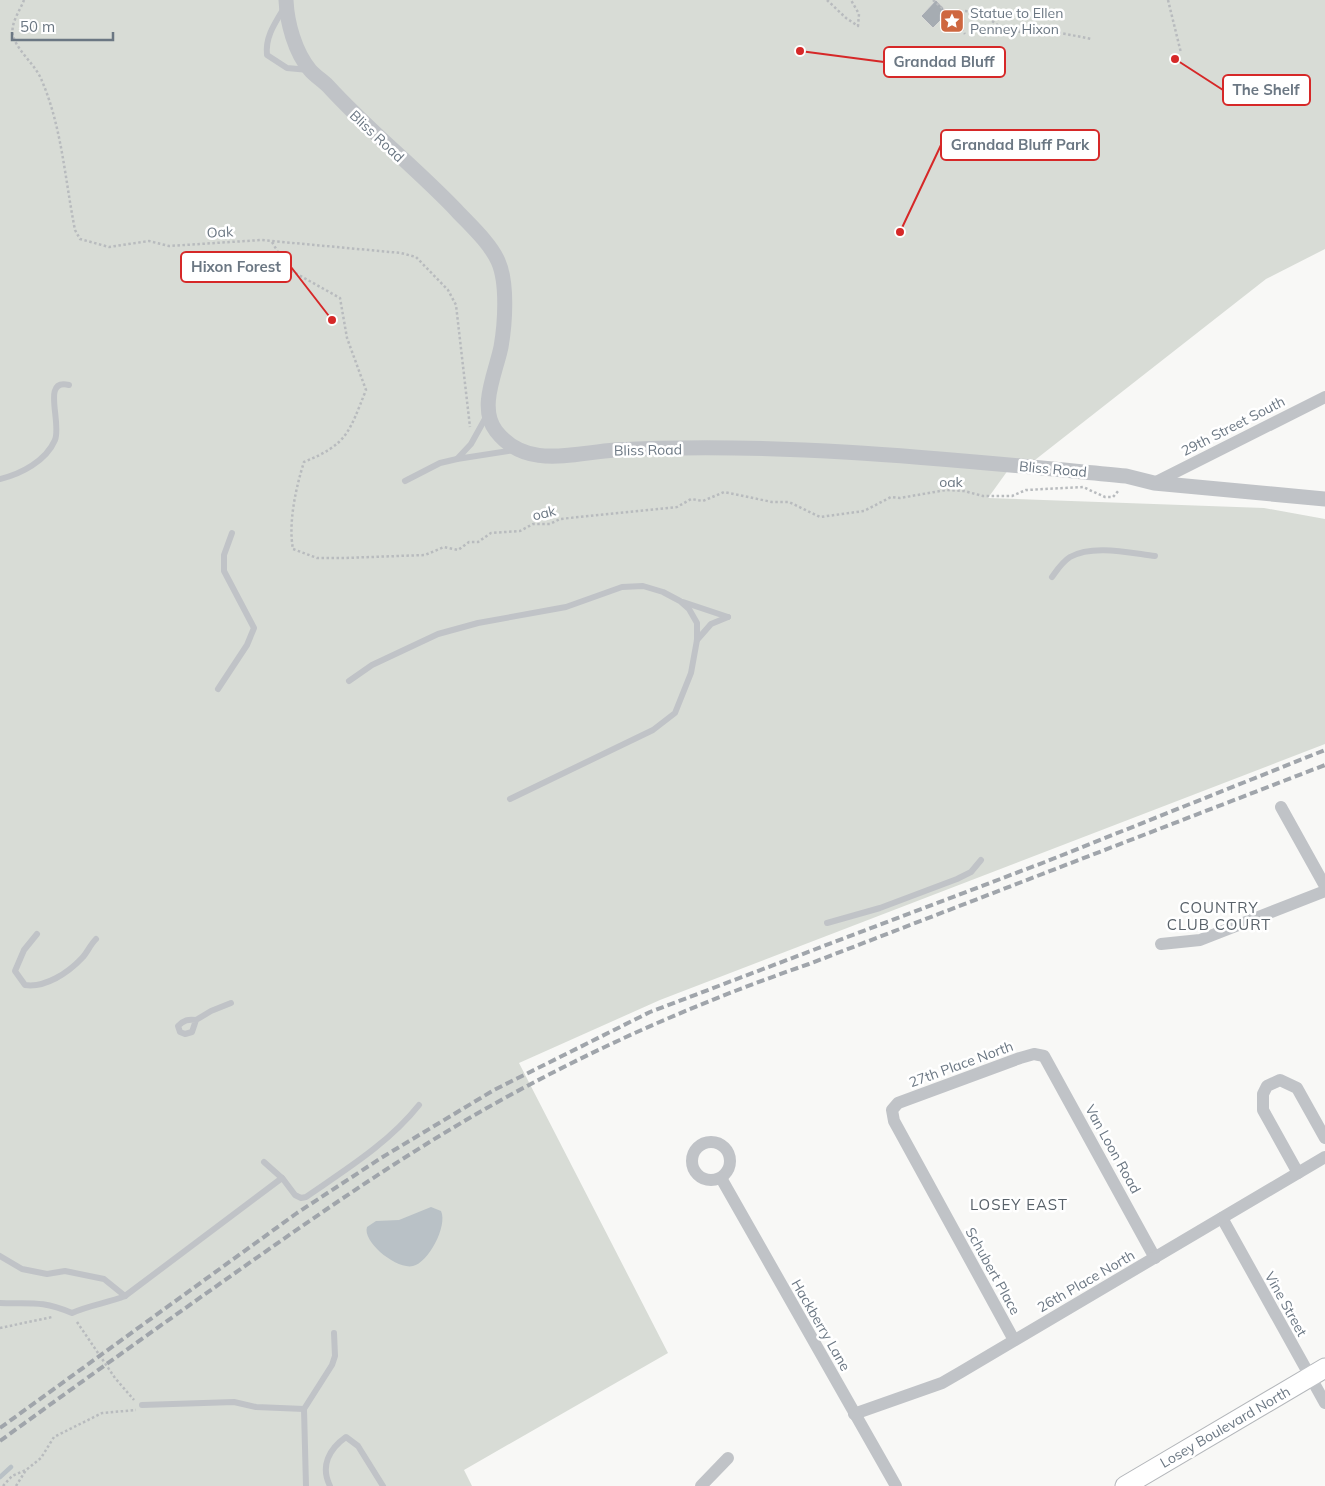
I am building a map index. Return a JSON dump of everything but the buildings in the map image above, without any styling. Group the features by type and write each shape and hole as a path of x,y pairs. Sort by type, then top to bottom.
{"main road":[{"name":"Losey Boulevard North","path":"1125,1486 1318,1373"}],"street":[{"name":"Bliss Road","path":"286,3 289,26 310,70 447,201 497,260 503,281 504,324 489,394 489,412 491,424 498,434 516,450 525,454 541,456 630,449 730,449 826,452 1126,476 1154,483 1325,499"},
{"name":"29th Street South","path":"1154,483 1325,397"},
{"path":"1281,807 1325,886"},
{"path":"1161,944 1200,940 1325,890"},
{"name":"27th Place North","path":"892,1110 898,1103 1020,1058 1034,1054 1044,1056"},
{"name":"Van Loon Road","path":"1044,1056 1155,1258"},
{"path":"1298,1173 1263,1110 1263,1094 1266,1086 1280,1080 1297,1088 1325,1138"},
{"name":"Schubert Place","path":"892,1110 894,1121 1014,1340"},
{"name":"26th Place North","path":"854,1414 942,1383 1325,1157"},
{"name":"Hackberry Lane","path":"721,1178 896,1486"},
{"name":"Vine Street","path":"1222,1218 1318,1373 1325,1403"},
{"path":"701,1486 728,1458"}],"lane":[{"path":"286,3 271,29 266,46 267,55 286,68 310,70"},
{"path":"0,479 22,472 51,448 57,428 52,399 53,392 57,385 63,383 70,385"},
{"path":"457,459 472,442 489,412"},
{"path":"405,481 440,463 516,450"},
{"path":"218,689 247,645 254,628 224,571 224,556 232,533"},
{"path":"1052,578 1059,567 1070,557 1078,554 1111,552 1155,556"},
{"path":"349,681 372,665 438,634 478,623 566,607 622,587 643,586 728,617 710,624 697,640"},
{"path":"510,799 666,722 675,713 691,673 697,640 697,623 689,610 680,601"},
{"path":"827,923 854,917 957,879 971,872 981,860"},
{"path":"37,934 17,962 15,971 25,985 41,985 71,968 83,957 96,939"},
{"path":"196,1020 210,1011 231,1003"},
{"path":"264,1162 282,1178 295,1195 300,1198 306,1197 340,1174 403,1125 419,1105"},
{"path":"0,1303 36,1302 54,1305 72,1313 125,1296 282,1178"},
{"path":"0,1256 22,1269 47,1274 65,1271 104,1279 125,1296"},
{"path":"306,1486 304,1409 332,1365 335,1356 334,1333"},
{"path":"142,1405 234,1402 256,1407 304,1409"},
{"path":"330,1486 324,1474 327,1461 335,1445 346,1437 358,1446 383,1486"}],"path":[{"name":"Oak","path":"24,0 14,22 14,36 42,79 50,101 66,164 75,230 80,239 110,248 149,241 169,246 262,240 401,253 416,257 448,290 456,305 472,442"},
{"path":"827,0 846,18 858,26 859,14 851,0"},
{"path":"933,0 952,17 965,34"},
{"path":"1168,0 1181,53"},
{"path":"952,17 964,11 980,12 1007,32 1062,32 1092,39"},
{"name":"oak","path":"272,242 288,270 340,298 347,338 366,390 349,433 321,455 304,462 299,477 291,530 293,549 318,558 425,554 444,547 458,550 469,542 478,542 491,533 520,531 533,524 550,524 560,518 677,507 692,499 703,501 724,492 772,502 788,502 820,517 864,511 891,496 900,498 946,490 964,491 982,496 1012,496 1026,490 1083,487 1104,497 1113,497 1123,485 1126,476"},
{"path":"0,1328 72,1313 114,1378 133,1400 142,1405 137,1410 102,1413 54,1437 41,1458 26,1470 12,1476 3,1486"},
{"path":"16,1486 26,1470"}],"shaded area":[{"path":"0,0 1325,0 1325,249 1266,279 1026,467 1011,466 988,498 1264,508 1325,519 1325,744 660,1000 519,1063 668,1353 464,1470 472,1486 0,1486"},
{"path":"431,1207 441,1211 442,1226 435,1243 425,1258 419,1263 413,1266 398,1264 382,1254 370,1240 367,1227 376,1221 399,1220"}],"waterway":[{"path":"0,1477 11,1467"}],"railway":[{"path":"0,1428 297,1213 381,1158 494,1090 650,1012 1045,862 1325,750"},
{"path":"0,1441 303,1225 442,1134 549,1074 622,1039 733,992 1325,765"}],"place":[{"name":"Statue to Ellen Penney Hixon","path":"952,21"},
{"name":"Grandad Bluff","path":"800,51"},
{"name":"The Shelf","path":"1175,59"},
{"name":"Grandad Bluff Park","path":"900,232"},
{"name":"Hixon Forest","path":"332,320"}],"district":[{"name":"COUNTRY CLUB COURT","path":"1219,916"},
{"name":"LOSEY EAST","path":"1019,1205"}]}
